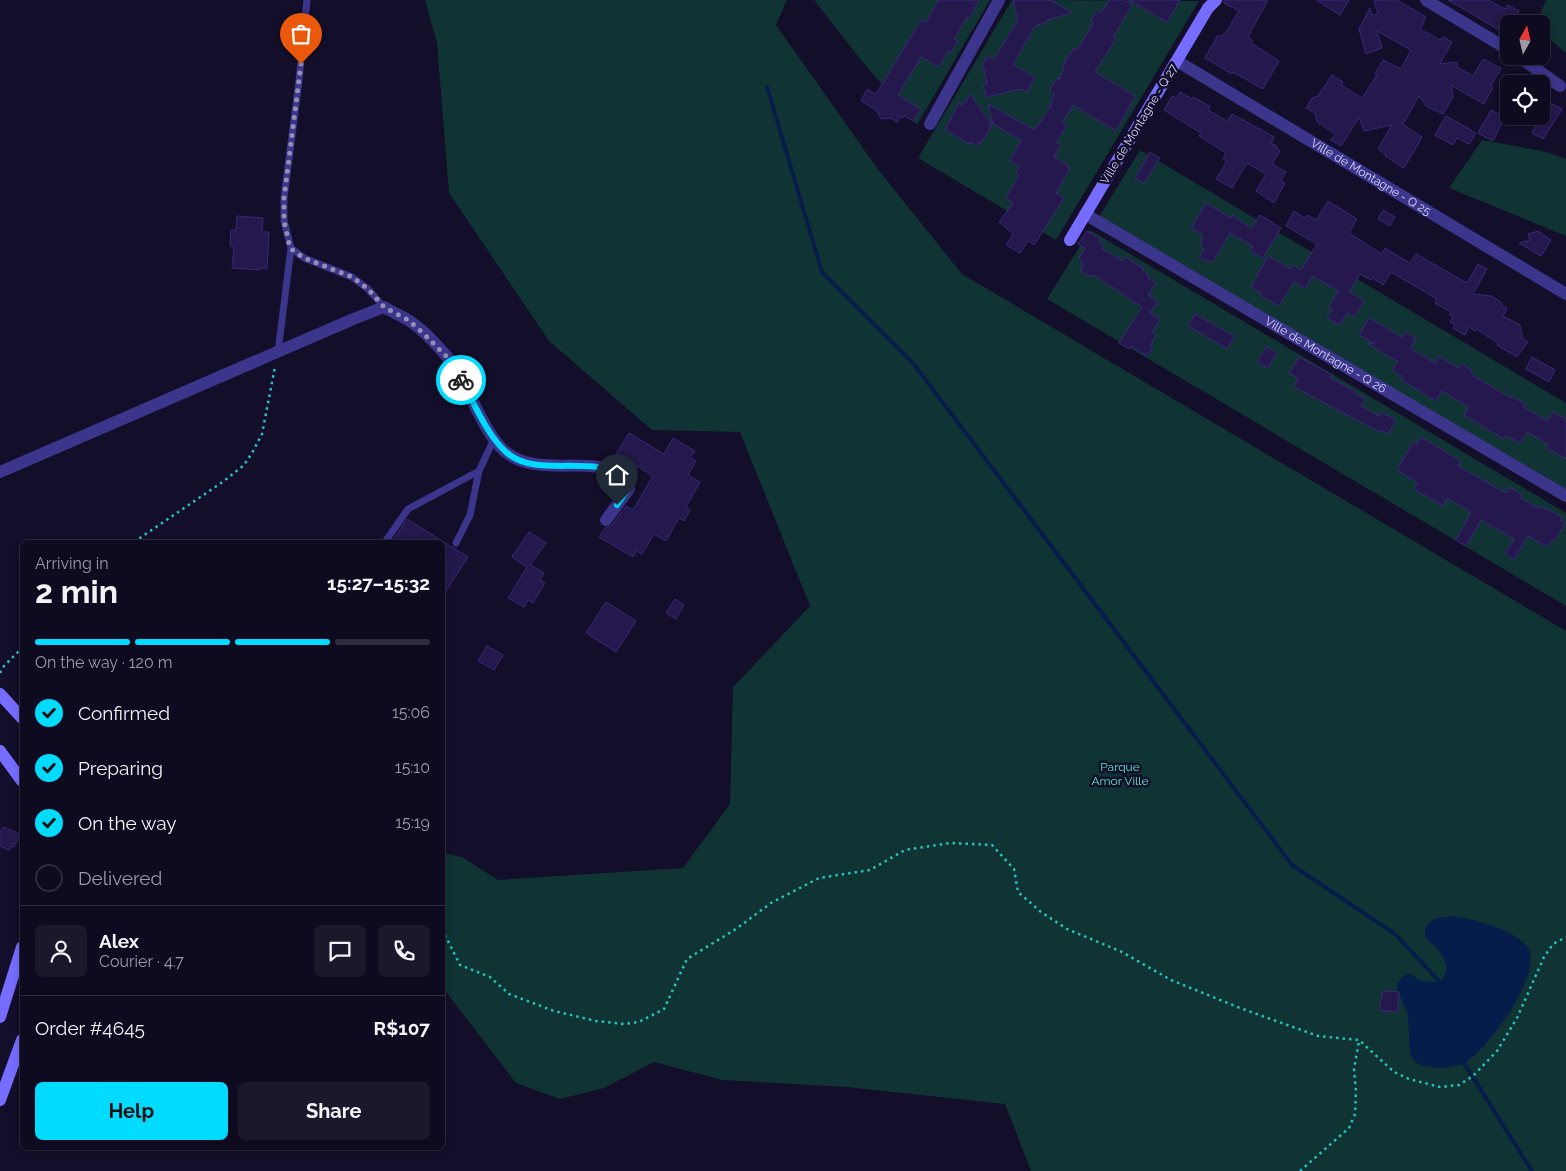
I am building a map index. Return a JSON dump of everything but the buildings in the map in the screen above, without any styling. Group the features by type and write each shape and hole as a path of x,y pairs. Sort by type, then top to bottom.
{"street":[{"path":"930,124 1000,0"},
{"path":"1426,0 1500,45"},
{"name":"Ville de Montagne - Q 27","path":"1070,240 1211,3"},
{"name":"Ville de Montagne - Q 25","path":"1177,62 1566,294"},
{"path":"1531,65 1560,86"},
{"name":"Ville de Montagne - Q 26","path":"1085,214 1566,496"},
{"path":"0,472 384,307 416,326 450,360 494,440 507,453 531,464 601,467 620,473 628,479 628,489 606,520"},
{"path":"0,694 20,716"},
{"path":"0,751 20,778"},
{"path":"0,1017 20,953"},
{"path":"0,1100 20,1045"}],"lane":[{"path":"278,352 290,248 284,221 284,198 307,0"},
{"path":"290,248 304,258 352,277 368,289 384,307"},
{"path":"456,543 470,515 479,471 494,440"},
{"path":"386,540 408,509 479,471"}],"path":[{"path":"137,540 224,481 244,465 262,434 278,352"},
{"path":"0,673 4,666 20,650"},
{"path":"445,935 460,965 490,977 510,994 554,1011 596,1021 624,1024 639,1022 664,1009 687,959 736,929 771,903 811,882 819,878 870,870 905,850 950,843 992,845 1014,869 1018,892 1041,912 1067,930 1122,952 1171,980 1240,1008 1318,1036 1359,1040 1394,1072 1409,1079 1440,1087 1459,1085 1473,1076 1497,1051 1517,1018 1544,957 1553,944 1566,937"},
{"path":"1300,1171 1349,1128 1355,1114 1354,1068 1359,1040"}],"green space":[{"name":"Parque Amor Ville","path":"425,0 787,0 776,25 880,172 962,274 1566,631 1566,1171 1031,1171 1005,1104 846,1087 722,1080 654,1062 604,1088 560,1099 516,1083 445,991 445,853 462,857 498,880 683,868 730,804 733,687 810,606 740,432 652,430 549,341 449,193 437,43"},
{"path":"814,0 990,0 917,125 860,59"},
{"path":"1012,0 1199,1 1056,240 918,158"},
{"path":"1546,0 1566,0 1566,53 1550,40 1550,15 1540,15"},
{"path":"1482,140 1547,152 1566,159 1566,236 1449,188"},
{"path":"1140,150 1566,403 1566,494 1099,217"},
{"path":"1090,230 1566,513 1566,606 1047,299"}],"water":[{"path":"1452,916 1482,922 1514,935 1528,948 1531,960 1528,975 1511,1010 1499,1028 1474,1056 1456,1066 1427,1067 1416,1062 1410,1054 1408,1014 1397,989 1397,983 1407,973 1423,981 1440,982 1446,969 1446,963 1440,952 1425,937 1425,929 1433,919"}],"waterway":[{"path":"767,87 822,272 913,363 1292,865 1395,934 1440,982 1441,986"},
{"path":"1463,1058 1464,1063 1532,1171"}],"way so far":[{"path":"301,64 284,198 284,221 290,248 304,258 352,277 368,289 384,307 408,320 422,332 450,360 461,380"}],"route":[{"path":"461,380 494,440 507,453 531,464 601,467 620,473 628,479 628,489 617,505"}]}
